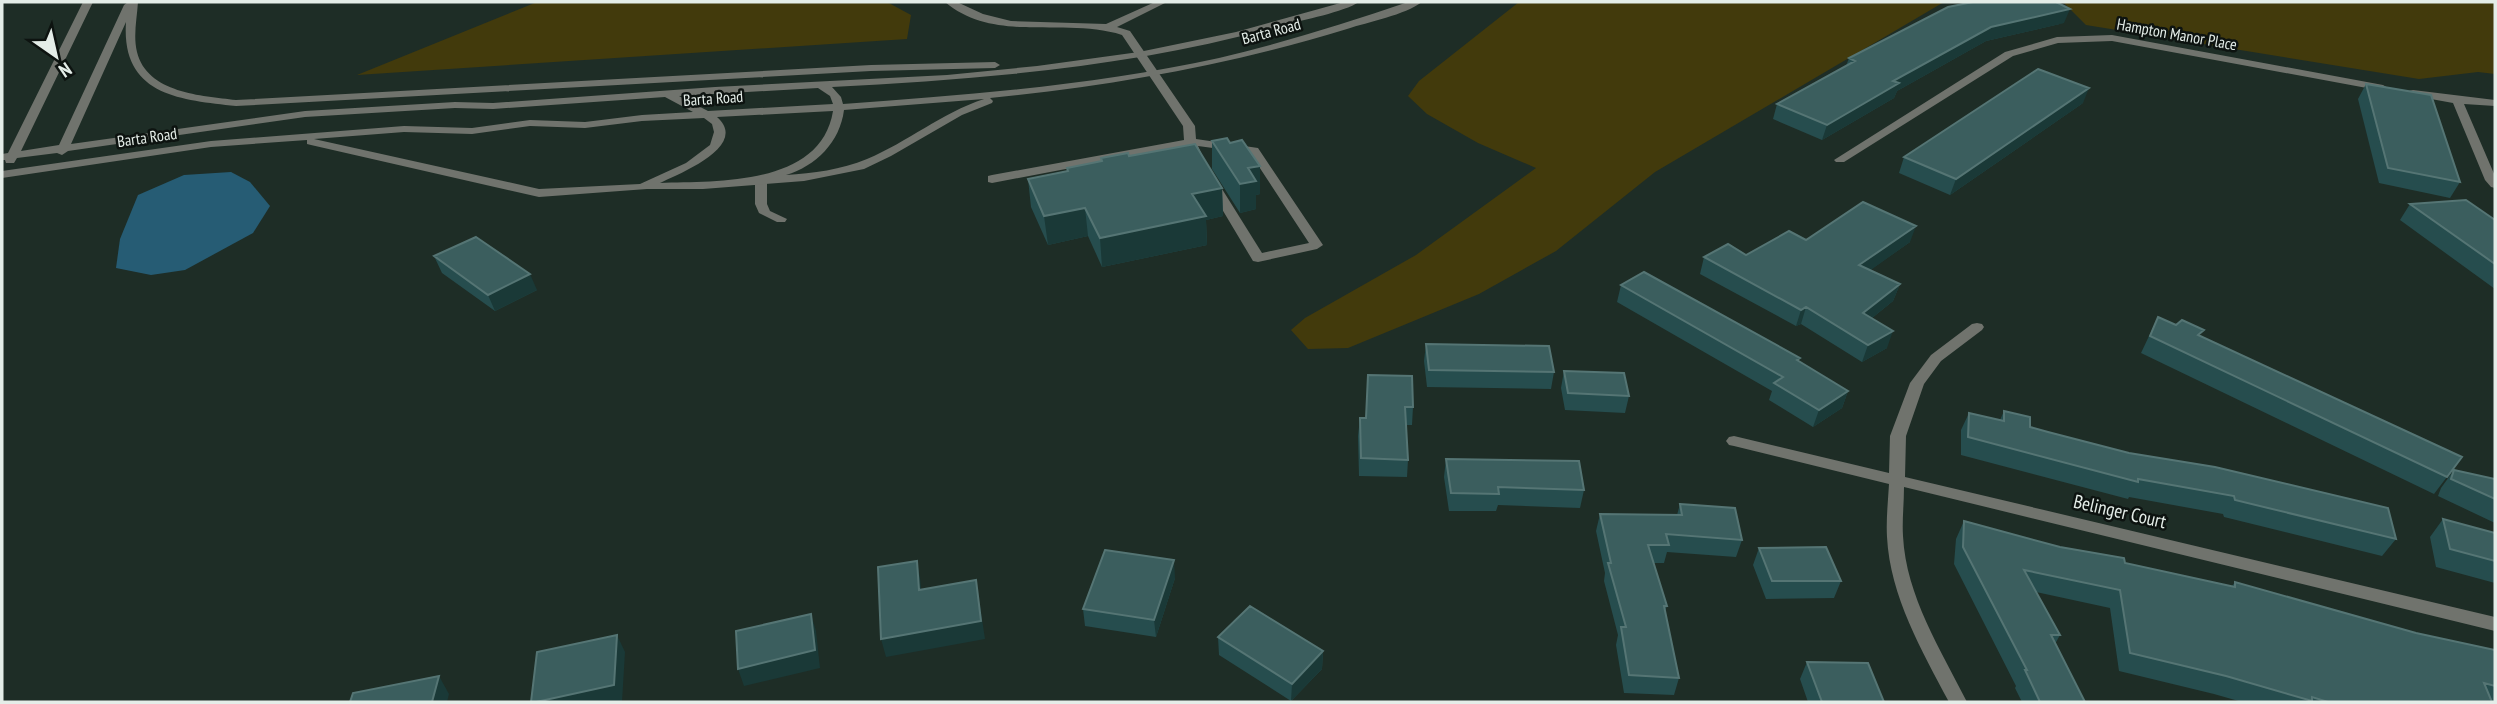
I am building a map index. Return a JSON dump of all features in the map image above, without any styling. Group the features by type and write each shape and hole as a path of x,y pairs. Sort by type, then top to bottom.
{"street":[{"path":"2,175 8,156 88,2"},
{"path":"132,2 132,53 138,69 146,78 165,88 196,97 236,103 871,68 1063,65"},
{"path":"56,166 132,2"},
{"path":"950,2 975,16 1013,24 1110,26 1126,33 1189,127 1190,142 1204,170 1258,258 1317,245 1254,150 1190,142 992,179"},
{"path":"1110,26 1162,2"},
{"name":"Barta Road","path":"8,156 305,114 420,106 493,106 947,78 1063,65 1139,55 1237,36 1354,2"},
{"name":"Barta Road","path":"2,175 211,144 285,138 404,129 472,131 530,123 585,125 642,118 1012,94 1153,74 1229,59 1342,29 1418,2"},
{"name":"Hampton Manor Place","path":"1840,160 2009,54 2057,40 2112,38 2393,89"},
{"path":"761,181 798,167 818,154 832,135 839,99 833,91 820,85"},
{"path":"2406,92 2495,103"},
{"path":"642,187 690,165 715,147 720,132 717,122 668,94"},
{"path":"285,138 363,151 539,193 761,181 837,173 871,162 978,104 1012,94"},
{"path":"256,121 366,96"},
{"path":"2456,100 2495,184"},
{"path":"761,181 761,204 765,213 781,219"},
{"path":"1958,702 1923,636 1902,575 1895,538 1895,479 1898,436 1917,383 1936,358 1977,327"},
{"name":"Belinger Court","path":"1734,441 2495,624"}],"shaded area":[{"path":"537,2 887,2 911,15 907,39 357,75"},
{"path":"1519,2 1944,2 1655,172 1556,251 1479,294 1348,348 1308,349 1291,330 1305,318 1416,255 1536,168 1478,143 1427,114 1408,96 1419,81"},
{"path":"2063,2 2495,2 2495,74 2478,72 2419,79 2086,25"}],"water":[{"path":"231,172 250,182 270,206 253,233 185,270 151,275 116,268 120,239 138,195 184,175"}],"building":[{"path":"1973,2 2056,2 2070,9 1991,27 1893,81 1899,83 1827,125 1777,104 1855,61 1849,58 1948,7"},
{"path":"2038,69 2089,88 1956,179 1904,157"},
{"path":"2366,84 2431,95 2460,182 2388,168"},
{"path":"1227,138 1230,143 1242,140 1260,166 1248,168 1256,181 1240,184 1212,141"},
{"path":"1195,144 1222,188 1192,194 1206,216 1100,238 1085,208 1044,216 1028,179 1068,171 1067,168 1102,161 1101,158 1128,153 1129,156"},
{"path":"2466,200 2495,220 2495,264 2410,204"},
{"path":"1863,202 1916,226 1859,265 1900,284 1863,313 1893,331 1868,345 1806,307 1801,310 1704,257 1728,244 1746,255 1789,231 1806,240"},
{"path":"476,237 530,274 488,295 434,256"},
{"path":"1644,272 1800,358 1797,360 1848,391 1819,410 1774,383 1783,377 1621,285"},
{"path":"2158,317 2176,325 2182,320 2204,330 2198,335 2462,457 2447,477 2150,336"},
{"path":"1426,344 1549,346 1554,372 1429,370"},
{"path":"1564,371 1624,373 1629,396 1568,393"},
{"path":"1368,375 1412,376 1413,407 1405,407 1408,460 1361,458 1360,418 1366,418"},
{"path":"2004,411 2030,417 2030,427 2129,453 2215,467 2388,508 2396,539 2235,500 2234,496 2138,479 2138,482 1968,437 1969,413 2004,421"},
{"path":"1446,459 1579,461 1584,490 1498,487 1499,494 1451,493"},
{"path":"2454,470 2495,479 2495,499 2451,479"},
{"path":"1680,504 1735,508 1742,540 1666,534 1669,545 1648,545 1667,606 1664,606 1679,678 1629,675 1621,627 1626,627 1608,563 1611,563 1600,514 1682,515"},
{"path":"2443,519 2495,533 2495,561 2450,549"},
{"path":"1964,521 2060,547 2124,558 2125,563 2235,587 2235,582 2416,633 2495,650 2495,686 2484,683 2492,702 2328,702 2312,697 2312,701 2226,676 2130,653 2120,590 2024,570 2060,635 2051,635 2085,702 2040,702 2027,670 1963,547"},
{"path":"1826,547 1841,581 1772,581 1759,548"},
{"path":"1105,550 1174,560 1154,620 1083,609"},
{"path":"917,561 919,590 976,580 981,621 881,639 878,567"},
{"path":"1250,606 1323,651 1292,684 1218,637"},
{"path":"811,614 815,650 738,669 736,631"},
{"path":"617,635 614,685 531,702 537,652"},
{"path":"1807,662 1868,663 1884,702 1822,702"},
{"path":"439,676 432,702 350,702 353,693"}]}
